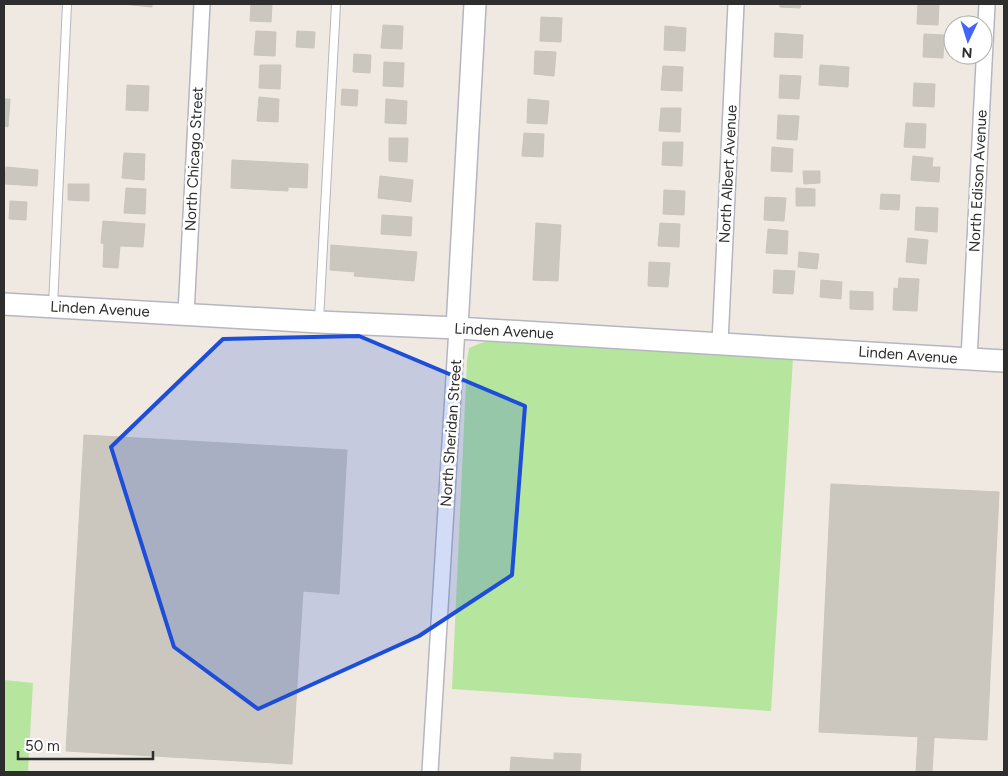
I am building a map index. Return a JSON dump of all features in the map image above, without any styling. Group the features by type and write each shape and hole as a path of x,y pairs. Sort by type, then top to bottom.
{"street":[{"name":"North Chicago Street","path":"186,314 202,4"},
{"name":"North Sheridan Street","path":"430,772 475,4"},
{"name":"North Albert Avenue","path":"720,343 736,4"},
{"name":"North Edison Avenue","path":"969,359 987,4"},
{"name":"Linden Avenue","path":"4,304 457,328 1004,361"}],"lane":[{"path":"52,306 67,4"},
{"path":"319,322 336,4"}],"highlighted area":[{"path":"359,336 525,406 512,575 419,636 258,709 174,647 111,447 223,339"}],"green space":[{"path":"489,341 793,358 771,711 452,689 467,360 469,348"},
{"path":"4,680 33,683 28,772 4,772"}],"building":[{"path":"122,4 152,4 152,7"},
{"path":"251,4 272,4 271,22 250,21"},
{"path":"780,4 801,4 800,8 780,7"},
{"path":"918,4 939,4 938,25 917,24"},
{"path":"541,17 562,18 561,42 540,41"},
{"path":"383,25 403,26 402,49 381,48"},
{"path":"665,26 686,28 685,51 664,50"},
{"path":"256,31 276,32 275,56 254,55"},
{"path":"297,31 315,32 314,48 296,47"},
{"path":"775,33 803,35 802,58 774,57"},
{"path":"924,34 943,35 943,58 923,57"},
{"path":"535,51 556,52 554,76 534,74"},
{"path":"354,54 371,55 370,73 353,72"},
{"path":"384,62 404,63 403,87 383,86"},
{"path":"260,65 281,65 280,89 259,88"},
{"path":"820,65 849,67 848,87 819,85"},
{"path":"663,66 683,67 682,91 661,90"},
{"path":"780,75 801,76 799,99 779,98"},
{"path":"914,83 935,84 934,107 913,106"},
{"path":"127,85 149,86 148,111 126,110"},
{"path":"342,89 358,90 357,106 341,105"},
{"path":"259,97 279,99 278,122 257,121"},
{"path":"4,99 10,99 8,127 4,126"},
{"path":"386,99 407,101 406,124 385,123"},
{"path":"528,99 549,101 547,124 527,123"},
{"path":"661,108 681,108 680,132 659,131"},
{"path":"778,115 799,116 797,140 777,139"},
{"path":"906,123 926,124 925,148 904,147"},
{"path":"524,133 544,134 543,157 522,156"},
{"path":"389,138 408,138 407,162 389,161"},
{"path":"663,142 683,142 682,166 662,165"},
{"path":"772,147 793,149 792,172 771,171"},
{"path":"124,153 145,154 144,180 122,178"},
{"path":"913,156 933,158 932,167 940,167 939,182 911,180"},
{"path":"232,160 308,164 307,188 288,187 288,191 231,188"},
{"path":"6,167 38,170 37,186 5,184"},
{"path":"803,171 820,171 820,183 804,184"},
{"path":"380,176 413,180 411,202 378,198"},
{"path":"68,184 89,184 89,201 68,200"},
{"path":"126,188 146,189 145,214 124,213"},
{"path":"796,188 815,189 815,206 796,206"},
{"path":"664,190 685,191 684,215 663,214"},
{"path":"881,194 900,195 899,210 880,209"},
{"path":"765,197 786,198 784,221 764,220"},
{"path":"10,201 27,202 26,220 9,219"},
{"path":"916,207 938,208 937,232 915,230"},
{"path":"382,215 412,217 411,236 381,234"},
{"path":"103,221 145,224 143,247 120,246 118,268 103,267 104,244 101,243"},
{"path":"536,223 561,225 558,281 533,280"},
{"path":"660,223 680,224 679,247 658,246"},
{"path":"768,229 788,231 787,254 766,253"},
{"path":"908,238 928,240 926,264 906,262"},
{"path":"331,245 417,252 414,281 354,276 355,272 330,270"},
{"path":"799,252 819,254 817,269 798,267"},
{"path":"649,262 670,263 668,287 648,286"},
{"path":"774,270 795,271 793,294 773,293"},
{"path":"899,278 919,279 917,311 893,310 894,288 898,289"},
{"path":"821,280 842,282 841,299 820,297"},
{"path":"850,291 873,292 873,310 850,309"},
{"path":"84,435 347,450 339,594 303,591 292,764 66,751"},
{"path":"831,484 999,492 987,740 819,732"},
{"path":"918,737 934,738 932,772 916,772"},
{"path":"554,753 581,754 580,772 510,772 511,757 554,760"}]}
